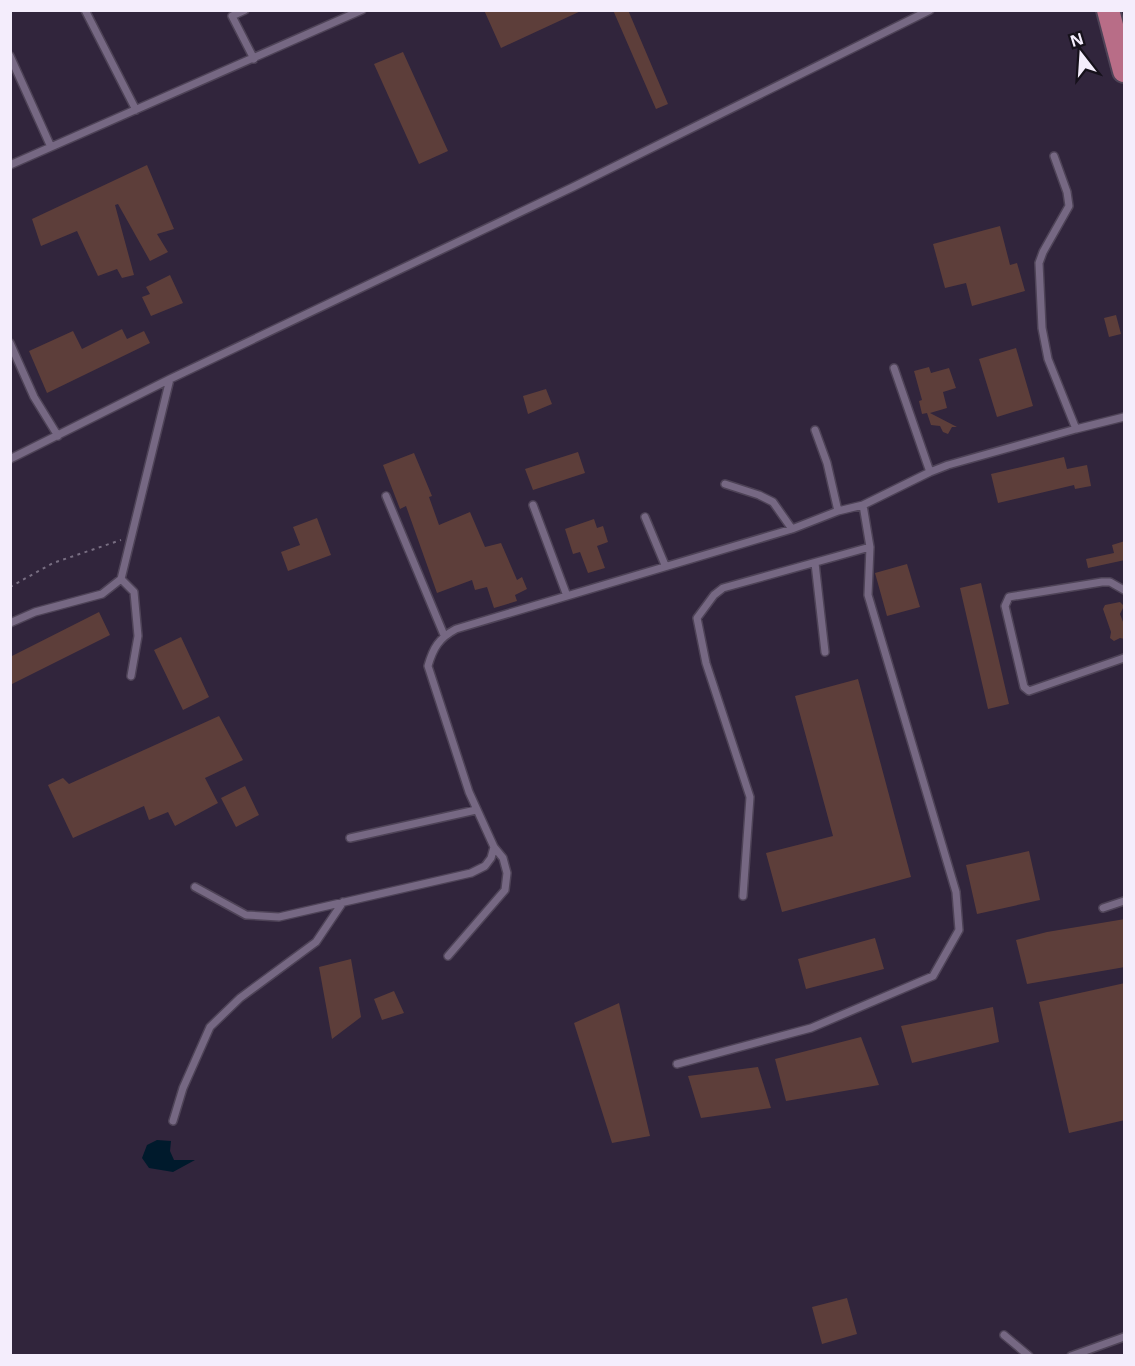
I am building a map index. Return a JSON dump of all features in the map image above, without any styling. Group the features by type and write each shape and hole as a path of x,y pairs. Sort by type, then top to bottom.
{"main road":[{"path":"1108,10 1125,71"}],"lane":[{"path":"85,10 136,110"},
{"path":"245,10 230,14 254,58"},
{"path":"10,165 362,10"},
{"path":"10,459 170,379 573,187 930,10"},
{"path":"10,56 51,147"},
{"path":"1054,156 1067,192 1069,206 1039,263 1042,328 1048,359 1076,429"},
{"path":"10,343 34,397 58,436"},
{"path":"894,368 930,472"},
{"path":"10,623 35,612 102,594 122,579 170,379"},
{"path":"448,956 505,890 507,873 503,858 494,847 476,810 428,666 432,649 444,635 456,629 792,529 838,511 863,505 930,472 1125,417"},
{"path":"815,430 827,463 838,511"},
{"path":"725,484 773,502 792,529"},
{"path":"386,496 444,635"},
{"path":"533,505 567,596"},
{"path":"676,1064 811,1028 933,976 959,930 956,892 868,595 870,547 863,505"},
{"path":"645,517 665,566"},
{"path":"743,896 750,797 706,663 698,618 714,595 723,588 870,547"},
{"path":"815,562 825,652"},
{"path":"122,579 134,592 135,601 138,636 131,676"},
{"path":"1125,590 1110,582 1102,582 1009,597 1005,606 1024,687 1029,691 1125,658"},
{"path":"350,838 476,810"},
{"path":"195,887 246,915 279,917 471,873 485,866 492,858 494,847"},
{"path":"1103,908 1125,901"},
{"path":"173,1121 183,1088 210,1027 240,998 316,942 343,902"},
{"path":"1004,1335 1029,1356"},
{"path":"1071,1356 1125,1337"}],"path":[{"path":"10,587 53,563 131,536"}],"water":[{"path":"157,1140 171,1141 170,1151 174,1160 195,1160 173,1172 149,1168 142,1158 147,1145"}],"building":[{"path":"484,10 583,10 501,48"},
{"path":"613,10 628,10 668,104 656,109"},
{"path":"403,52 448,151 419,164 374,64"},
{"path":"147,165 174,229 157,234 168,252 150,261 118,204 115,205 134,275 122,278 117,269 98,276 77,231 41,246 32,219"},
{"path":"1000,226 1010,265 1017,263 1025,291 972,306 966,283 945,288 933,244"},
{"path":"170,275 183,303 151,316 142,297 150,294 146,287"},
{"path":"1116,315 1121,334 1109,337 1104,318"},
{"path":"122,329 127,339 144,331 150,343 47,393 29,351 73,331 82,349"},
{"path":"1016,348 1033,406 997,417 979,359"},
{"path":"929,367 931,373 949,368 956,388 943,392 947,408 930,413 957,427 952,427 948,434 943,432 940,426 931,425 927,413 922,414 919,401 922,400 914,371"},
{"path":"546,389 552,404 528,414 523,396"},
{"path":"578,452 585,473 533,490 525,469"},
{"path":"414,453 432,496 429,497 439,525 470,512 485,547 501,543 517,580 522,577 527,589 515,595 517,601 494,608 487,587 475,590 472,580 437,593 406,506 400,509 383,465"},
{"path":"1064,457 1067,469 1087,465 1091,486 1075,489 1074,485 998,503 991,474"},
{"path":"317,518 331,555 288,571 281,552 300,545 293,527"},
{"path":"594,519 597,528 603,526 608,542 597,546 605,568 588,573 580,552 573,554 565,529"},
{"path":"1125,541 1125,560 1088,568 1086,559 1114,553 1112,545"},
{"path":"907,564 920,607 887,616 875,573"},
{"path":"981,583 1009,704 988,709 960,588"},
{"path":"1120,602 1124,606 1120,614 1125,627 1125,639 1120,638 1114,641 1110,638 1111,632 1103,609 1105,605"},
{"path":"99,612 110,635 10,685 10,657"},
{"path":"181,637 209,697 183,710 154,650"},
{"path":"858,679 911,877 782,912 766,853 833,836 795,696"},
{"path":"219,716 243,760 205,778 218,803 175,826 168,812 149,820 144,806 73,838 48,785 63,778 69,784"},
{"path":"245,786 259,815 236,827 221,798"},
{"path":"1029,851 1040,900 977,914 966,865"},
{"path":"1125,919 1125,967 1027,984 1016,940 1047,932"},
{"path":"875,938 884,969 806,989 798,959"},
{"path":"351,959 361,1017 332,1039 319,967"},
{"path":"1125,983 1125,1120 1069,1133 1039,1002"},
{"path":"394,991 404,1013 382,1020 374,999"},
{"path":"619,1003 650,1136 612,1143 574,1023"},
{"path":"993,1007 999,1042 912,1063 901,1026"},
{"path":"861,1037 879,1085 786,1101 775,1059"},
{"path":"758,1067 771,1108 701,1118 688,1076"},
{"path":"847,1298 857,1334 822,1344 812,1307"}]}
